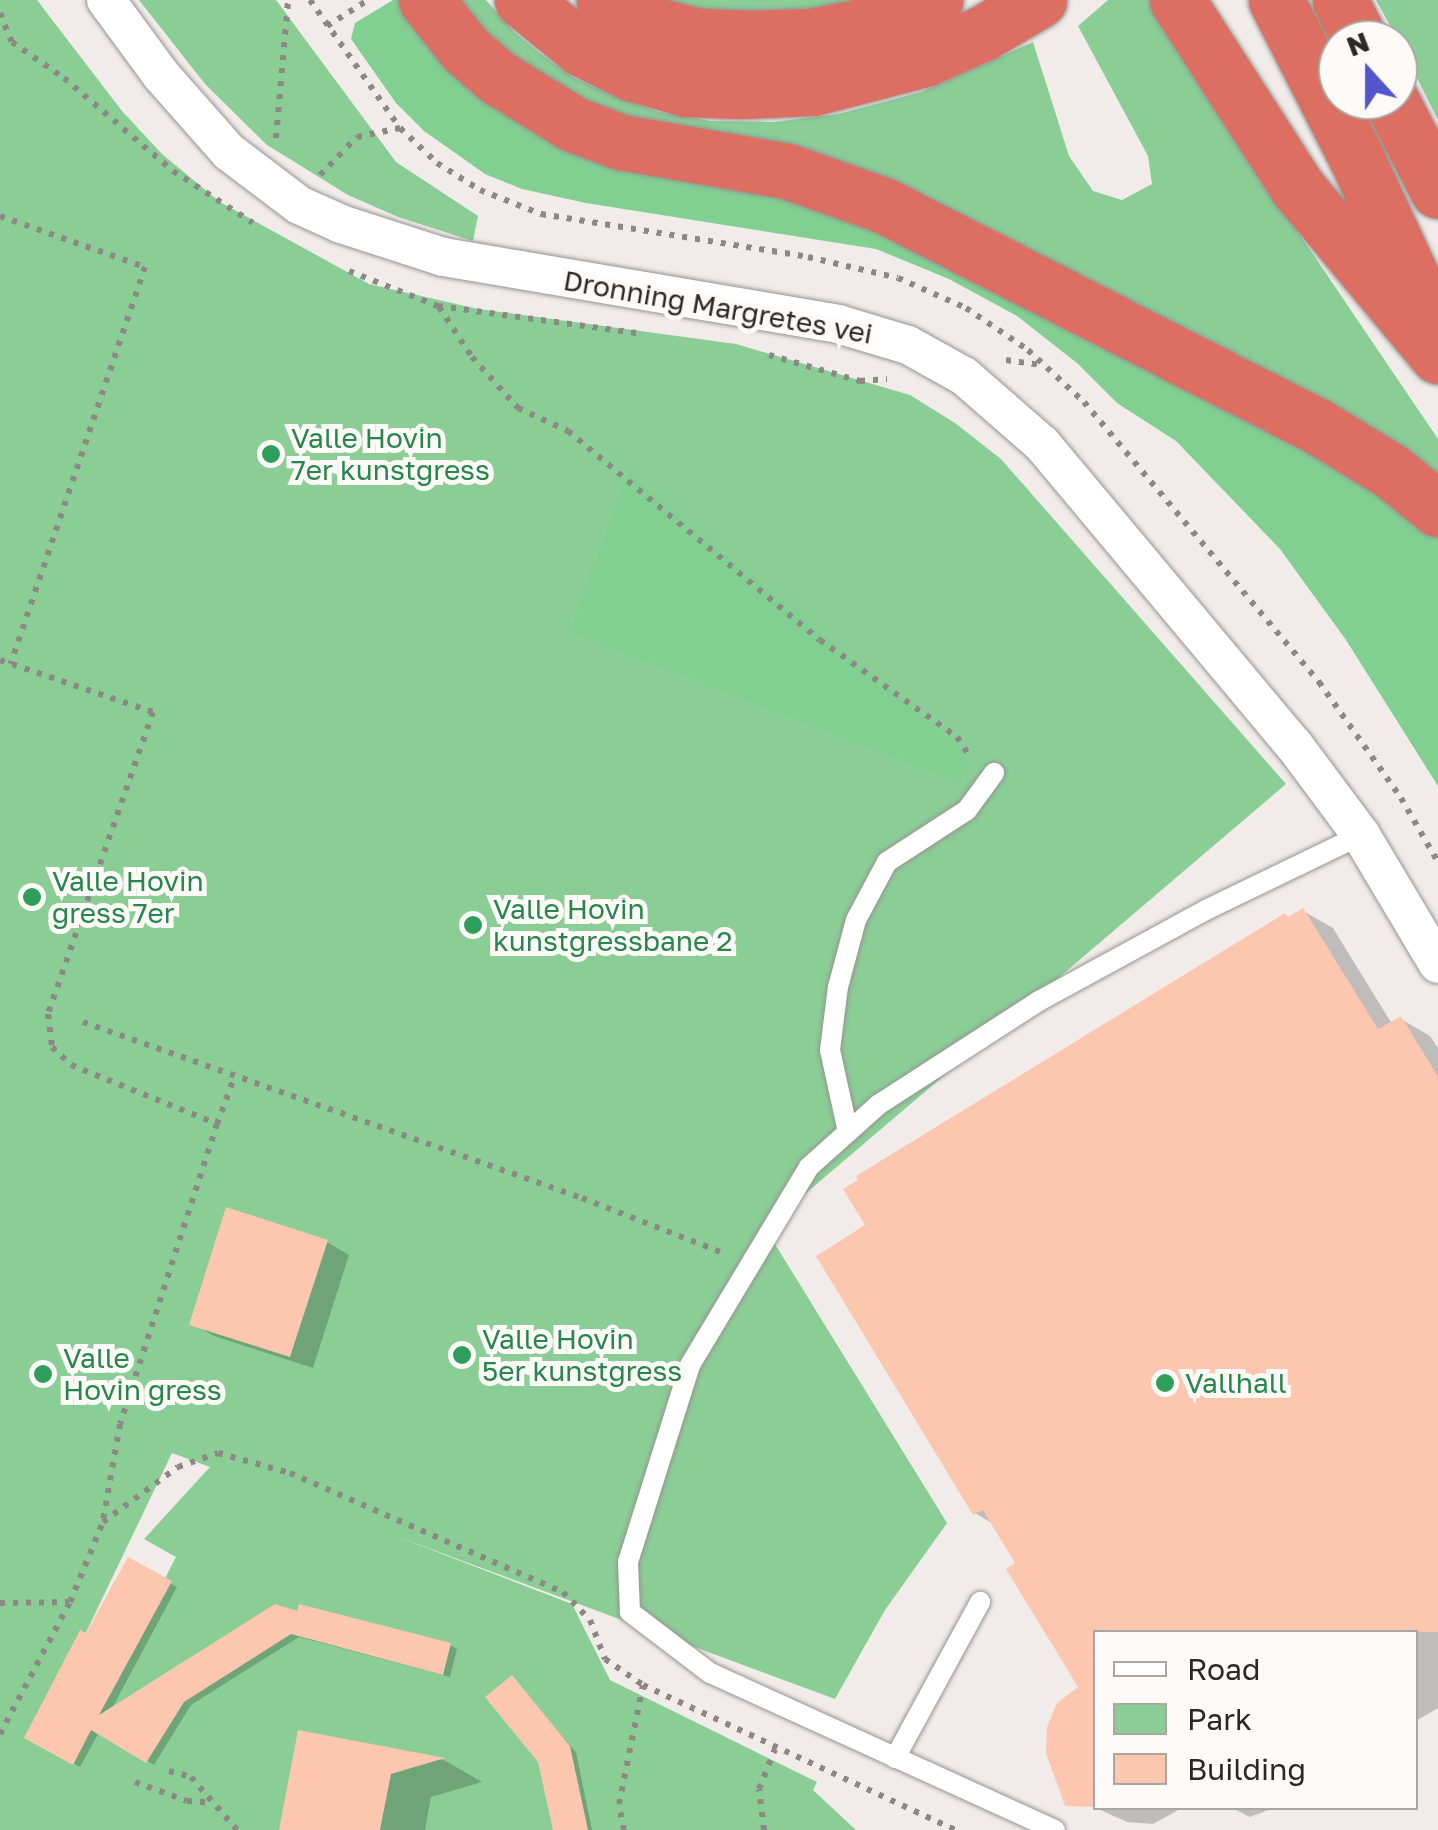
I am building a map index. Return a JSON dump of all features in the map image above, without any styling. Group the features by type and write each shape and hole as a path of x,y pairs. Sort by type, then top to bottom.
{"highway":[{"path":"426,0 466,49 497,77 574,124 621,142 787,172 884,205 1317,426 1391,471 1438,509"},
{"path":"522,0 582,48 631,73 686,88 739,92 812,88 888,70 925,59 1027,8"},
{"path":"604,0 652,24 698,36 754,38 811,36 858,27 935,0"},
{"path":"1177,0 1297,187 1438,356"},
{"path":"1276,0 1355,154 1438,334"},
{"path":"1402,120 1438,191"}],"street":[{"name":"Dronning Margretes vei","path":"106,0 161,75 229,152 299,204 341,224 443,257 838,324 908,345 964,376 1042,444 1294,745 1361,835 1438,964"}],"lane":[{"path":"848,1132 830,1050 838,987 856,920 886,862 967,810 994,773"},
{"path":"1055,1830 710,1673 630,1612 628,1562 690,1365 809,1166 878,1105 1039,1001 1206,910 1361,835"},
{"path":"895,1758 980,1602"}],"path":[{"path":"278,149 280,51 288,0"},
{"path":"328,26 368,0"},
{"path":"312,184 357,137 400,128"},
{"path":"0,216 145,267 12,664"},
{"path":"649,334 438,306 472,358 518,408 568,431 820,640 957,737 977,766 982,791"},
{"path":"762,353 860,381 877,382 898,376"},
{"path":"1007,360 1046,365"},
{"path":"0,660 153,712 48,1014 52,1047 71,1065 217,1124"},
{"path":"83,1022 582,1198 748,1265"},
{"path":"0,1734 70,1602 103,1522 120,1424 234,1078"},
{"path":"103,1522 178,1467 218,1453 290,1472 563,1592 590,1620 606,1660 643,1686 956,1830"},
{"path":"0,1601 70,1602"},
{"path":"624,1830 619,1804 643,1686"},
{"path":"764,1830 760,1789 775,1749"},
{"path":"169,1771 191,1778 237,1830"},
{"path":"135,1782 187,1801 214,1803"}],"green space":[{"path":"0,0 37,0 122,111 162,154 220,202 369,284 478,309 736,344 910,395 955,423 1001,459 1286,784 765,1228 947,1523 885,1610 835,1699 393,1535 572,1604 610,1680 817,1782 813,1790 856,1830 0,1830","holes":["172,1453 210,1467 144,1539 176,1557 72,1759 33,1743"]},
{"path":"139,0 276,0 396,162 478,216 473,241 398,217 348,195 267,145 205,84"},
{"path":"393,0 403,0 443,53 788,190 1287,429 1438,531 1438,786 1346,640 1280,549 1176,441 1117,403 1077,363 1017,316 949,279 876,249 586,203 522,189 485,174 424,131 396,103 351,39 355,23"},
{"path":"446,0 486,0 515,33 574,78 659,112 710,121 774,122 838,114 921,92 1033,42 1069,156 1093,191 1122,200 1152,184 1148,156 1078,26 1108,0 1154,0 1258,173 1438,439 1438,487 569,102"},
{"path":"661,0 873,0 814,13 705,17"},
{"path":"1376,0 1438,0 1438,120 1418,80 1418,20 1387,20"},
{"path":"628,473 972,758 960,783 569,632"}],"building":[{"name":"Vallhall","path":"1303,908 1378,1029 1401,1016 1438,1077 1438,1632 1093,1630 1093,1807 1065,1806 1046,1753 1047,1727 1057,1703 1078,1687 1006,1569 1015,1563 983,1510 973,1515 816,1256 865,1225 843,1189 858,1180 856,1176 1285,913 1288,917"},
{"path":"226,1207 328,1240 290,1357 189,1325"},
{"path":"128,1557 172,1581 99,1715 275,1604 297,1611 299,1604 451,1643 443,1675 291,1634 184,1702 146,1763 91,1730 73,1765 24,1738 80,1630 86,1633"},
{"path":"512,1675 570,1746 588,1830 553,1830 538,1762 485,1697"},
{"path":"298,1730 445,1758 391,1774 380,1830 279,1830"}],"place":[{"name":"Valle Hovin 7er kunstgress","path":"271,454"},
{"name":"Valle Hovin gress 7er","path":"32,897"},
{"name":"Valle Hovin kunstgressbane 2","path":"473,925"},
{"name":"Valle Hovin 5er kunstgress","path":"462,1355"},
{"name":"Valle Hovin gress","path":"43,1374"},
{"name":"Vallhall","path":"1165,1383"}]}
